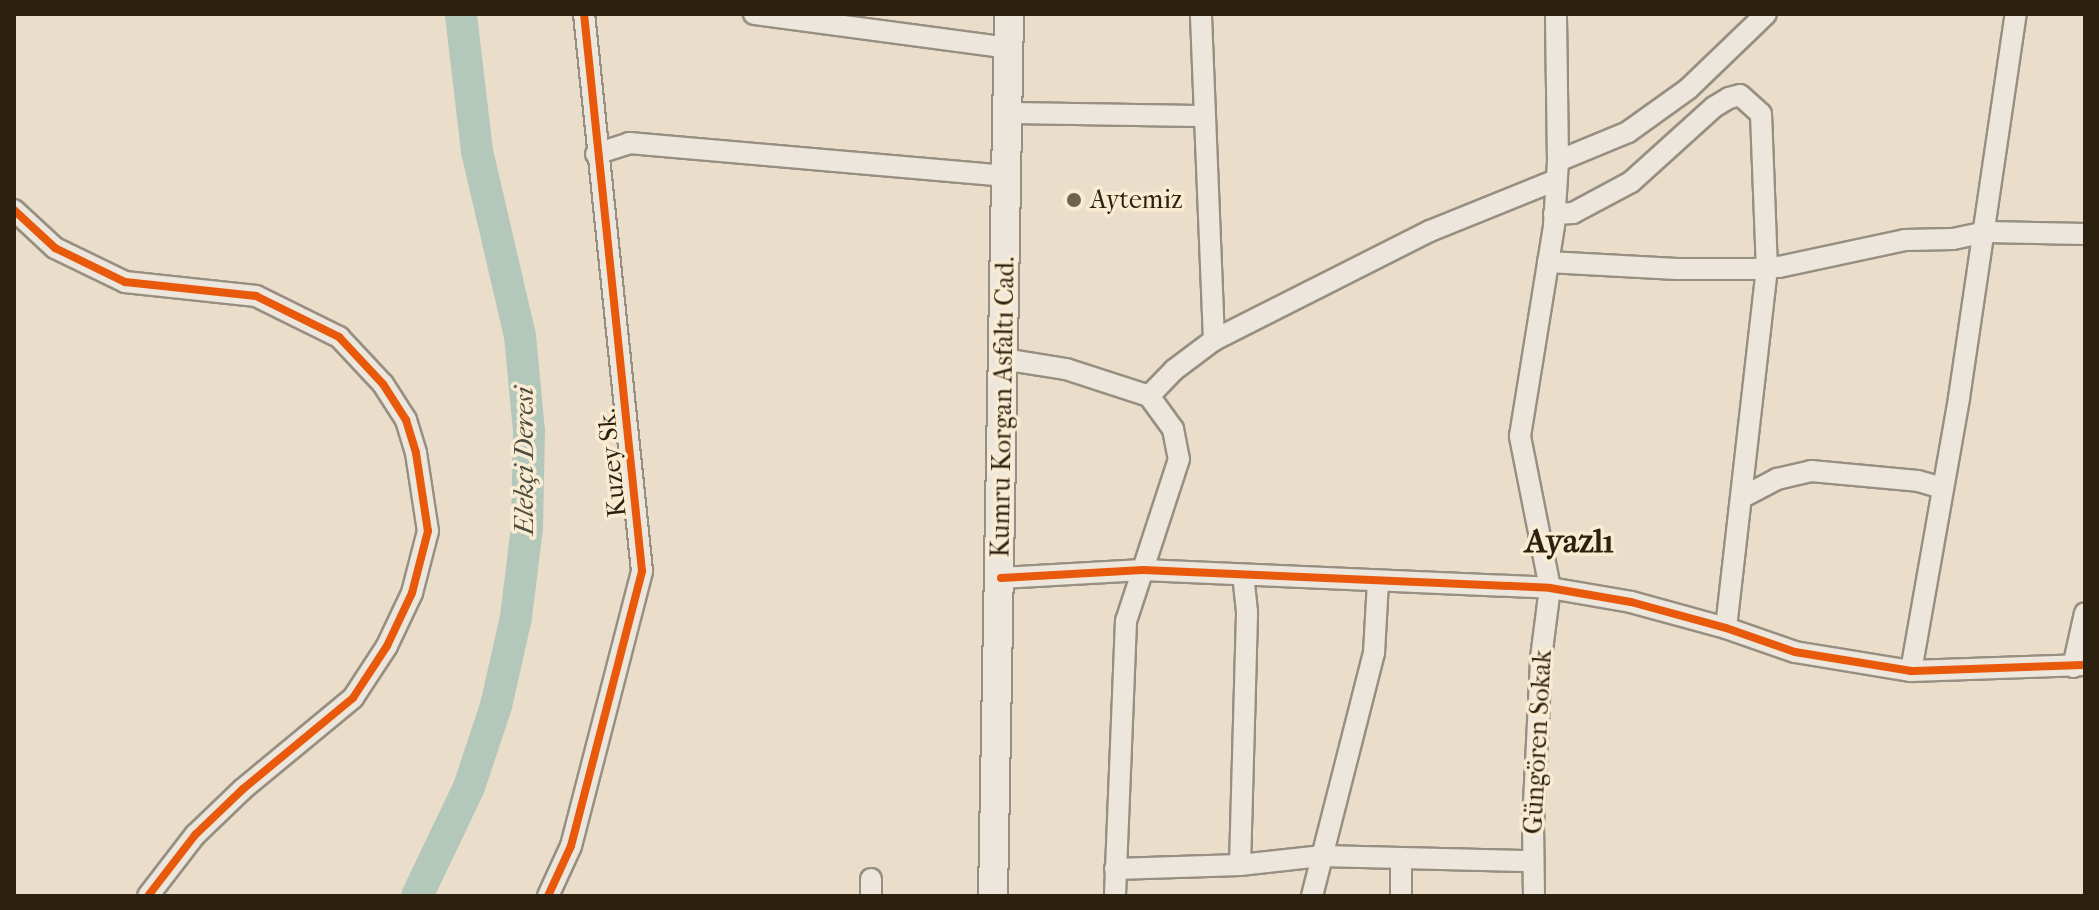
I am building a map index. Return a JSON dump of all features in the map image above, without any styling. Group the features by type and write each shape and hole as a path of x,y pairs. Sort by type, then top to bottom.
{"main road":[{"name":"Kumru Korgan Asfaltı Cad.","path":"993,896 1009,14"}],"street":[{"name":"Kuzey Sk.","path":"548,896 571,846 642,571 637,498 596,154 584,14"},
{"path":"754,14 1008,48"},
{"path":"1201,14 1202,116 1214,340"},
{"name":"Güngören Sokak","path":"1534,896 1541,658 1550,588 1520,436 1554,214 1557,171 1556,14"},
{"path":"1149,396 1174,370 1214,340 1557,171 1628,132 1688,89 1766,14"},
{"path":"1911,671 1986,232 2016,14"},
{"path":"1554,214 1573,213 1631,182 1714,107 1740,95 1761,114 1767,268 1726,628"},
{"path":"1008,113 1202,116"},
{"path":"596,154 629,143 1007,176"},
{"path":"14,210 55,248 125,282 256,296 339,337 383,384 406,420 428,531 412,593 387,646 353,698 214,816 185,846 148,896"},
{"path":"1548,262 1677,269 1767,268 1905,240 1953,239 1986,232 2085,234"},
{"path":"1003,359 1066,369 1149,396 1173,429 1179,459 1126,621 1115,896"},
{"path":"1741,498 1777,479 1811,471 1918,481 1942,488"},
{"path":"1001,578 1143,570 1550,588 1631,602 1726,628 1795,652 1911,671 2079,666 2085,613"},
{"path":"1240,865 1247,612 1243,576"},
{"path":"1312,896 1321,856 1330,837 1374,653 1378,581"},
{"path":"1115,869 1240,865 1321,856 1533,861"},
{"path":"1401,858 1401,896"}],"waterway":[{"name":"Elekçi Deresi","path":"417,896 469,787 496,706 516,617 527,527 529,431 520,336 477,151 461,14"}],"cycle path":[{"path":"548,896 571,846 642,571 584,14"},
{"path":"14,210 55,248 125,282 256,296 339,337 383,384 406,420 416,453 428,531 412,593 387,646 353,698 243,789 195,835 148,896"},
{"path":"1001,578 1143,570 1550,588 1631,602 1726,628 1795,652 1911,671 2085,665"}],"place":[{"name":"Aytemiz","path":"1074,200"}],"district":[{"name":"Ayazlı","path":"1569,542"}]}
